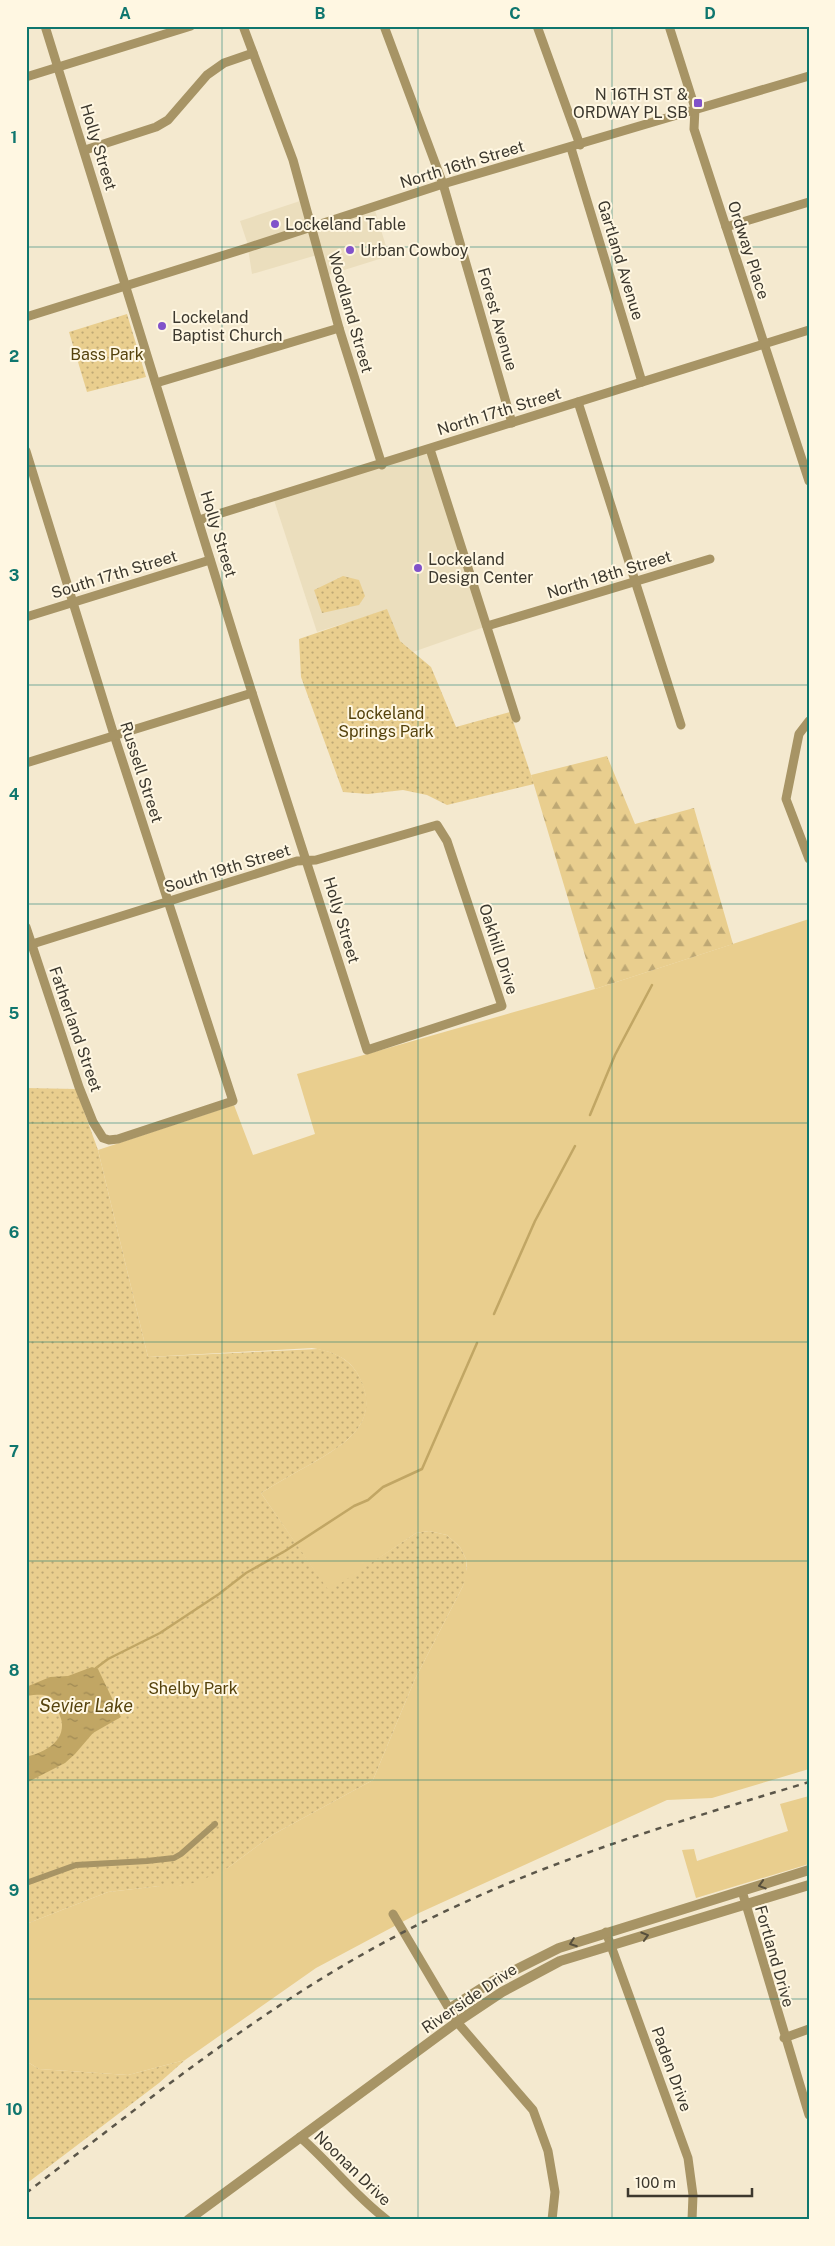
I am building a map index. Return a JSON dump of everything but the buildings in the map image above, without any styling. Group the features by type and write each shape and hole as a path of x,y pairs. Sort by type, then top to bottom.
{"street":[{"name":"Holly Street","path":"45,26 85,150 125,287 210,560 367,1050"},
{"path":"26,77 191,26"},
{"name":"Woodland Street","path":"244,26 293,160 339,328 382,465"},
{"name":"Forest Avenue","path":"384,26 443,184 512,423"},
{"name":"Gartland Avenue","path":"537,26 575,146 642,382"},
{"name":"Ordway Place","path":"669,26 695,108 694,129 764,344 805,455 809,481"},
{"path":"85,150 156,127 168,120 207,75 224,64 253,53"},
{"name":"North 16th Street","path":"26,316 125,287 443,184 575,146 695,108 809,76"},
{"path":"726,227 809,202"},
{"path":"156,382 339,328"},
{"name":"North 17th Street","path":"199,520 382,465 809,330"},
{"path":"578,402 681,725"},
{"path":"430,449 516,718"},
{"name":"Russell Street","path":"26,451 114,735 233,1101 116,1140 103,1138"},
{"name":"North 18th Street","path":"487,626 710,559"},
{"name":"South 17th Street","path":"26,617 210,560"},
{"path":"26,763 252,693"},
{"path":"809,721 799,734 786,799 809,859"},
{"name":"South 19th Street","path":"29,945 297,861 316,860 437,825"},
{"name":"Oakhill Drive","path":"367,1050 502,1006 447,841 437,825"},
{"name":"Fatherland Street","path":"26,927 29,945 79,1087 93,1122 103,1138"},
{"path":"26,1883 76,1865 174,1858 216,1824"},
{"name":"Riverside Drive","path":"449,2009 493,1981 559,1948 809,1870"},
{"name":"Riverside Drive","path":"188,2220 457,2022 534,1974 560,1961 809,1885"},
{"name":"Fortland Drive","path":"742,1891 744,1905 809,2115"},
{"path":"393,1914 457,2022 533,2110 548,2151 554,2192 552,2220"},
{"name":"Paden Drive","path":"606,1932 688,2158 693,2195 692,2220"},
{"path":"784,2038 809,2029"},
{"name":"Noonan Drive","path":"300,2137 325,2159 335,2173 369,2206 386,2220"}],"shaded area":[{"path":"303,200 311,228 374,207 389,256 325,276 317,255 252,274 247,242 240,221"},
{"path":"430,449 487,626 413,652 400,641 345,623 317,632 273,497"}],"green space":[{"name":"Bass Park","path":"127,314 146,377 87,392 69,332"},
{"path":"343,576 359,580 365,596 359,605 322,613 314,590"},
{"name":"Lockeland Springs Park","path":"387,609 400,641 431,667 456,727 510,712 534,784 447,805 427,795 403,790 368,794 343,792 301,677 299,639"},
{"path":"607,756 635,824 694,808 733,944 595,989 531,775"},
{"path":"809,919 809,1769 712,1798 667,1800 419,1913 316,1968 185,2060 128,2075 39,2069 26,2061 26,1924 108,1892 160,1886 179,1886 229,1867 272,1835 373,1780 415,1679 463,1586 467,1568 466,1559 460,1547 447,1535 429,1531 416,1533 329,1592 261,1493 334,1450 354,1433 361,1423 365,1411 366,1398 358,1375 354,1368 342,1358 312,1348 148,1357 98,1150 234,1105 253,1155 315,1134 297,1074 595,989"},
{"name":"Shelby Park","path":"26,1088 76,1089 98,1150 148,1357 318,1349 331,1352 343,1358 357,1372 366,1394 366,1408 363,1420 356,1431 336,1449 261,1493 329,1591 416,1533 429,1531 447,1535 460,1547 466,1559 467,1573 463,1586 415,1679 373,1780 272,1835 229,1867 198,1882 179,1886 160,1886 108,1892 26,1924"},
{"path":"809,1796 809,1864 696,1898 682,1850 694,1849 697,1861 788,1831 780,1804"},
{"path":"185,2060 159,2083 26,2184 26,2061 39,2069 128,2075"}],"water":[{"name":"Sevier Lake","path":"92,1667 98,1669 121,1717 93,1733 65,1763 26,1783 26,1757 50,1747 59,1737 62,1724 55,1701 43,1695 26,1696 26,1687 50,1677 68,1676"}],"waterway":[{"path":"590,1115 615,1055 652,985"},
{"path":"494,1314 535,1221 575,1146"},
{"path":"96,1668 108,1659 160,1633 219,1594 246,1573 285,1551 354,1506 368,1500 383,1487 422,1469 477,1343"}],"railway":[{"path":"26,2193 161,2090 253,2023 348,1962 398,1935 498,1888 600,1848 809,1782"}],"place":[{"name":"N 16TH ST & ORDWAY PL SB","path":"698,103"},
{"name":"Lockeland Table","path":"275,224"},
{"name":"Urban Cowboy","path":"350,250"},
{"name":"Lockeland Baptist Church","path":"162,326"},
{"name":"Lockeland Design Center","path":"418,568"}]}
